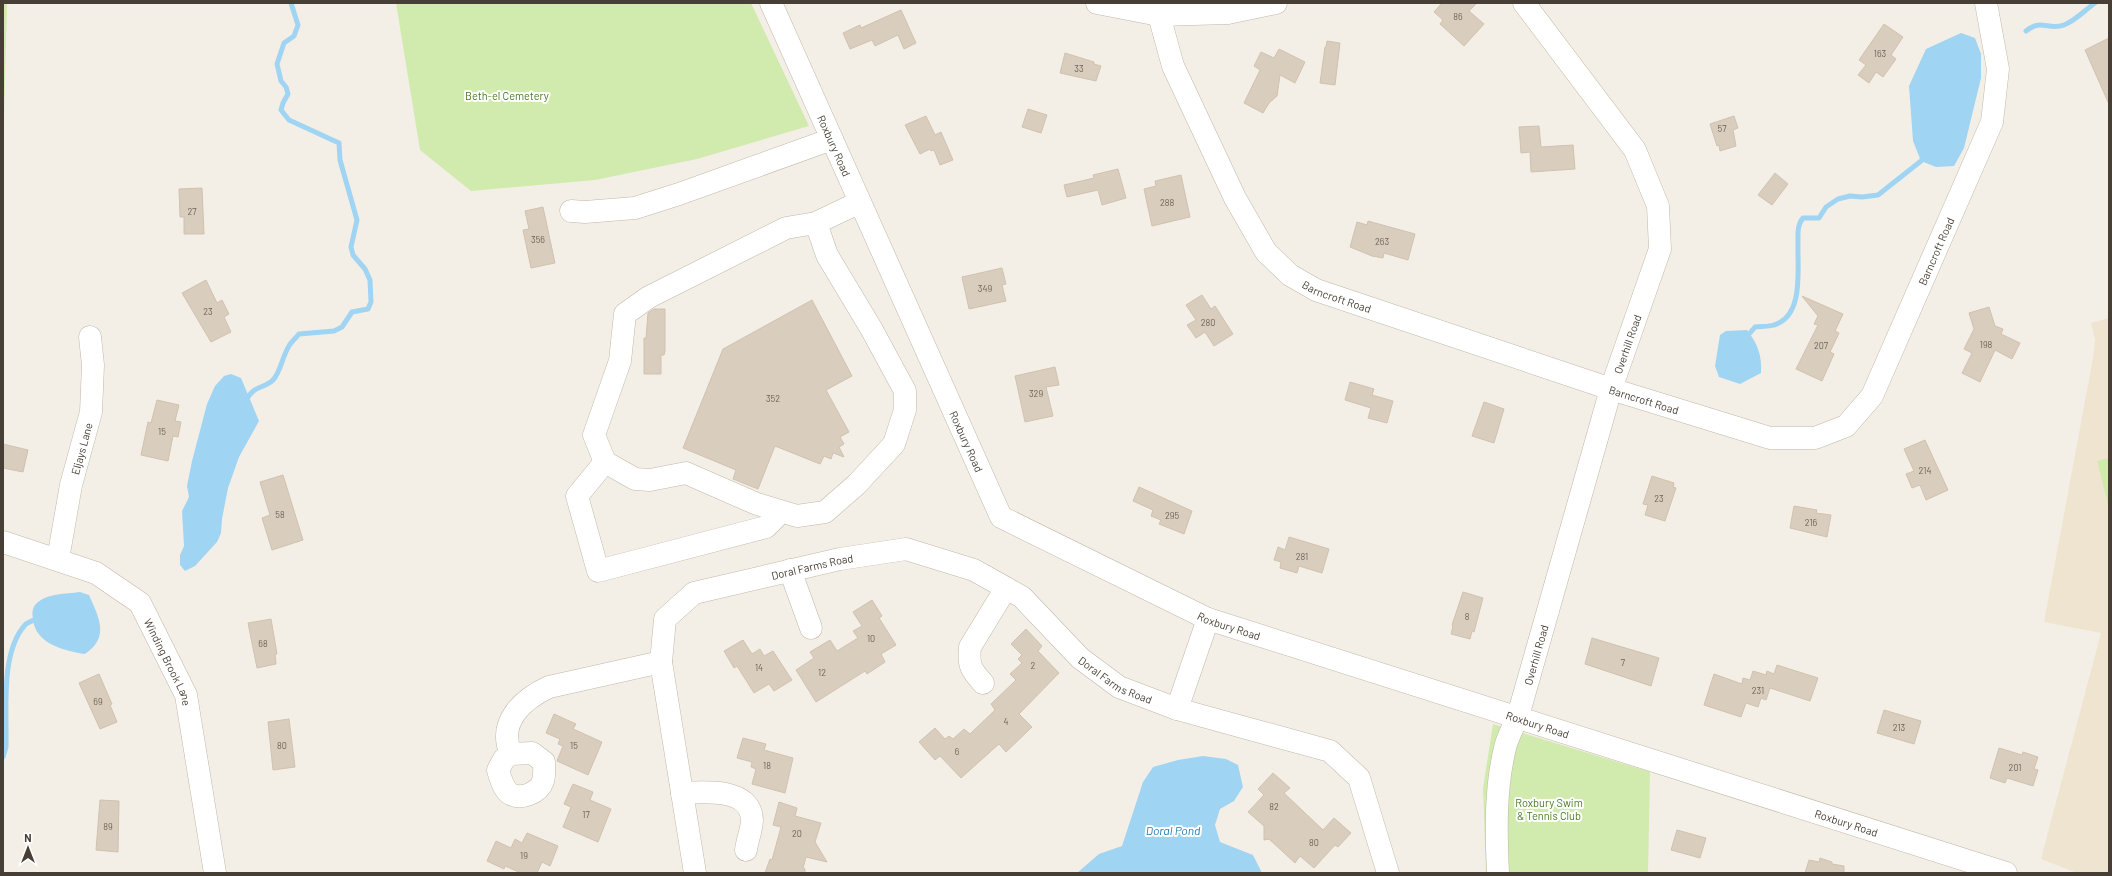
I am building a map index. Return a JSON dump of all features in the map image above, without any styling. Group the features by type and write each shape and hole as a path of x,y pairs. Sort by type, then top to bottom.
{"street":[{"name":"Roxbury Road","path":"771,3 1001,517 1208,619 1518,716 2006,873"},
{"path":"1096,3 1159,15 1228,13 1276,3"},
{"name":"Overhill Road","path":"1498,873 1496,832 1499,781 1506,743 1518,716 1610,390 1660,249 1658,206 1635,150 1524,3"},
{"name":"Barncroft Road","path":"1159,15 1174,66 1235,198 1266,252 1290,276 1316,290 1610,390 1770,438 1815,438 1846,426 1872,396 1992,122 1998,69 1986,3"},
{"path":"571,211 585,212 635,208 679,194 832,139"},
{"path":"816,223 827,255 872,330 905,391 905,410 894,444 856,485 825,512 797,516 757,504 686,473 650,480 642,480 635,478 605,462 594,435 620,361 625,314 649,297 786,228 816,223 860,202"},
{"name":"Eljays Lane","path":"58,559 71,485 91,412 93,365 90,337"},
{"path":"605,462 577,496 598,571 766,527 781,512"},
{"name":"Winding Brook Lane","path":"3,542 96,572 140,603 186,695 215,873"},
{"name":"Doral Farms Road","path":"695,873 661,662 665,619 694,593 840,559 906,549 974,570 1022,597 1080,658 1119,686 1177,709 1330,751 1359,778 1388,873"},
{"path":"790,570 811,628"},
{"path":"983,683 972,671 969,657 970,646 1006,588"},
{"path":"1177,709 1208,619"},
{"path":"511,754 508,747 507,736 510,723 518,709 532,695 549,687 661,662"},
{"path":"682,793 725,793 740,799 749,809 752,820 746,850"}],"shaded area":[{"path":"2109,318 2109,873 2077,873 2041,859 2101,633 2044,622 2093,358 2095,340 2091,323"}],"green space":[{"path":"3,3 7,3 4,120 3,120"},
{"name":"Beth-el Cemetery","path":"396,3 751,3 809,126 697,159 595,180 471,191 420,150"},
{"path":"2109,458 2109,508 2097,461"},
{"name":"Roxbury Swim & Tennis Club","path":"1493,724 1650,772 1648,873 1486,873 1483,788"}],"water":[{"path":"1961,33 1975,38 1981,54 1981,78 1964,148 1954,166 1936,167 1921,161 1913,141 1909,86 1926,49"},
{"path":"1747,330 1754,340 1758,350 1761,361 1761,373 1740,384 1719,377 1715,366 1720,335 1726,331"},
{"path":"231,374 241,378 259,421 239,457 228,488 221,533 217,542 195,566 185,571 180,565 180,555 184,546 182,511 189,497 187,486 192,461 207,404 215,386 224,376"},
{"path":"80,592 89,595 99,619 100,627 98,641 93,648 85,654 60,648 45,640 39,635 35,628 32,615 33,609 40,600 56,595"},
{"name":"Doral Pond","path":"1203,756 1226,759 1238,765 1243,787 1234,801 1220,809 1215,825 1220,842 1253,855 1262,873 1077,873 1099,854 1122,846 1143,782 1153,767 1178,760"}],"building":[{"path":"1442,3 1477,3 1469,11 1484,24 1464,46 1440,24 1443,20 1434,12"},
{"path":"901,10 916,43 904,49 898,35 875,46 872,40 850,49 843,33 860,25 861,28"},
{"path":"1884,24 1903,37 1891,55 1896,59 1883,77 1876,72 1869,83 1858,75 1866,65 1859,60"},
{"path":"2109,38 2109,104 2085,50"},
{"path":"1327,41 1340,43 1335,85 1320,83"},
{"path":"1279,49 1305,62 1295,83 1280,75 1277,96 1269,103 1263,113 1244,103 1260,70 1254,66 1261,52 1274,58"},
{"path":"1065,53 1094,62 1094,64 1101,66 1096,81 1060,73"},
{"path":"1028,109 1047,115 1041,133 1022,127"},
{"path":"926,116 935,135 941,132 953,160 940,165 934,150 931,151 930,149 920,154 905,125"},
{"path":"1734,116 1738,128 1733,130 1736,146 1720,151 1710,124"},
{"path":"1539,126 1541,147 1573,145 1575,169 1531,172 1530,152 1521,153 1519,127"},
{"path":"1118,169 1126,198 1102,205 1098,190 1067,197 1064,185 1094,178 1093,175"},
{"path":"1775,173 1788,184 1772,205 1758,195"},
{"path":"1181,175 1190,217 1152,226 1144,189 1156,186 1155,181"},
{"path":"202,188 204,234 184,234 184,217 180,217 179,189"},
{"path":"543,207 555,263 531,268 523,230 529,229 525,211"},
{"path":"1368,221 1415,234 1408,260 1384,253 1383,258 1372,256 1350,247 1357,222 1367,225"},
{"path":"1002,268 1006,284 1002,285 1006,301 969,309 962,277"},
{"path":"206,280 217,303 222,300 229,314 224,317 231,332 211,342 182,293"},
{"path":"1202,295 1211,309 1215,306 1233,334 1214,346 1205,332 1196,338 1187,325 1196,320 1186,305"},
{"path":"1802,296 1843,314 1835,331 1839,333 1830,352 1834,354 1822,381 1796,369 1818,325 1814,324 1818,316"},
{"path":"812,300 852,376 826,390 849,432 840,437 844,444 839,447 844,457 833,453 831,459 824,456 820,464 775,446 758,489 733,479 736,470 683,448 723,349"},
{"path":"1989,307 1995,326 2003,329 2001,334 2020,343 2012,359 1995,350 1980,382 1962,373 1972,353 1964,349 1974,329 1969,313"},
{"path":"654,309 665,309 665,351 664,355 661,355 661,374 644,374 644,338 646,338 648,313"},
{"path":"1055,367 1059,385 1046,387 1053,416 1025,422 1015,376"},
{"path":"1350,382 1374,389 1372,395 1393,401 1387,423 1368,418 1371,408 1345,400"},
{"path":"157,400 179,405 175,421 181,422 178,437 173,436 168,461 141,455 148,422 151,423"},
{"path":"1484,402 1504,409 1494,443 1472,436"},
{"path":"1925,440 1948,490 1926,500 1920,485 1912,488 1906,474 1914,471 1904,449"},
{"path":"3,444 28,450 23,472 3,468"},
{"path":"283,475 303,540 272,550 262,518 270,515 260,482"},
{"path":"1652,476 1674,483 1673,487 1676,488 1665,521 1645,515 1648,505 1643,504"},
{"path":"1139,487 1192,511 1184,534 1159,524 1161,520 1151,516 1153,510 1133,501"},
{"path":"1794,506 1817,510 1816,513 1831,515 1827,537 1790,528"},
{"path":"1289,537 1329,549 1322,573 1299,566 1297,573 1280,568 1281,562 1274,560 1278,547 1285,550"},
{"path":"1463,592 1483,598 1474,632 1472,631 1470,639 1451,634 1452,625"},
{"path":"872,600 882,616 879,618 896,645 881,654 885,662 867,674 865,671 816,702 796,670 814,658 810,652 830,640 837,651 858,638 853,631 862,626 853,612"},
{"path":"271,619 277,654 275,654 276,664 257,668 248,623"},
{"path":"1026,629 1042,646 1038,651 1059,673 1019,714 1032,727 1006,752 999,744 961,778 940,756 935,760 919,742 935,728 945,739 949,736 953,739 964,729 970,734 995,710 991,704 1016,680 1010,674 1022,663 1018,659 1022,655 1011,644"},
{"path":"1592,638 1659,658 1651,686 1585,664"},
{"path":"743,640 752,654 760,649 764,656 773,651 792,680 774,691 769,684 754,693 737,666 734,668 724,651"},
{"path":"1777,665 1818,678 1810,701 1770,688 1766,700 1761,698 1758,707 1746,703 1741,717 1704,705 1714,674 1742,684 1743,678 1750,680 1753,671 1766,675 1767,671 1774,674"},
{"path":"99,674 112,704 110,705 117,722 100,729 79,683"},
{"path":"1884,710 1921,721 1914,744 1877,733"},
{"path":"554,714 576,724 573,729 602,742 588,775 557,761 563,746 558,744 560,739 546,733"},
{"path":"289,719 295,767 273,770 268,722"},
{"path":"743,738 766,744 764,750 793,758 785,793 752,784 756,769 751,767 752,762 737,758"},
{"path":"1999,748 2022,755 2023,752 2038,757 2034,769 2038,770 2033,786 2007,778 2005,783 1990,778"},
{"path":"1273,773 1290,788 1284,793 1323,830 1334,818 1351,833 1338,847 1335,845 1314,868 1300,856 1295,863 1269,839 1264,840 1264,826 1248,812 1264,795 1258,789"},
{"path":"573,784 593,792 590,800 611,809 598,842 563,827 571,807 564,804"},
{"path":"100,800 119,801 118,852 96,850"},
{"path":"779,802 797,808 795,816 821,823 815,842 827,862 806,857 803,868 805,869 805,873 765,873 770,859 772,860 781,827 773,825"},
{"path":"1677,830 1706,838 1700,858 1671,850"},
{"path":"527,833 558,846 550,866 542,862 537,873 521,873 505,866 504,869 487,861 496,841 511,848 515,839 522,843"},
{"path":"1820,858 1832,862 1832,864 1844,866 1844,873 1805,873 1809,860 1819,862"}],"waterway":[{"path":"246,401 252,392 273,380 289,346 299,334 334,331 342,327 352,312 368,309 371,302 370,280 365,269 353,255 351,247 357,220 340,160 339,143 289,120 281,110 288,94 286,87 281,81 277,64 284,43 294,36 298,25 291,3"},
{"path":"2026,31 2036,25 2054,27 2064,25 2076,18 2095,3"},
{"path":"1750,333 1755,327 1772,326 1784,320 1791,312 1797,290 1798,230 1803,218 1819,218 1826,207 1838,199 1850,196 1862,197 1878,195 1921,161 1924,156"},
{"path":"3,757 6,747 6,683 8,666 17,637 25,625 39,618"}]}
